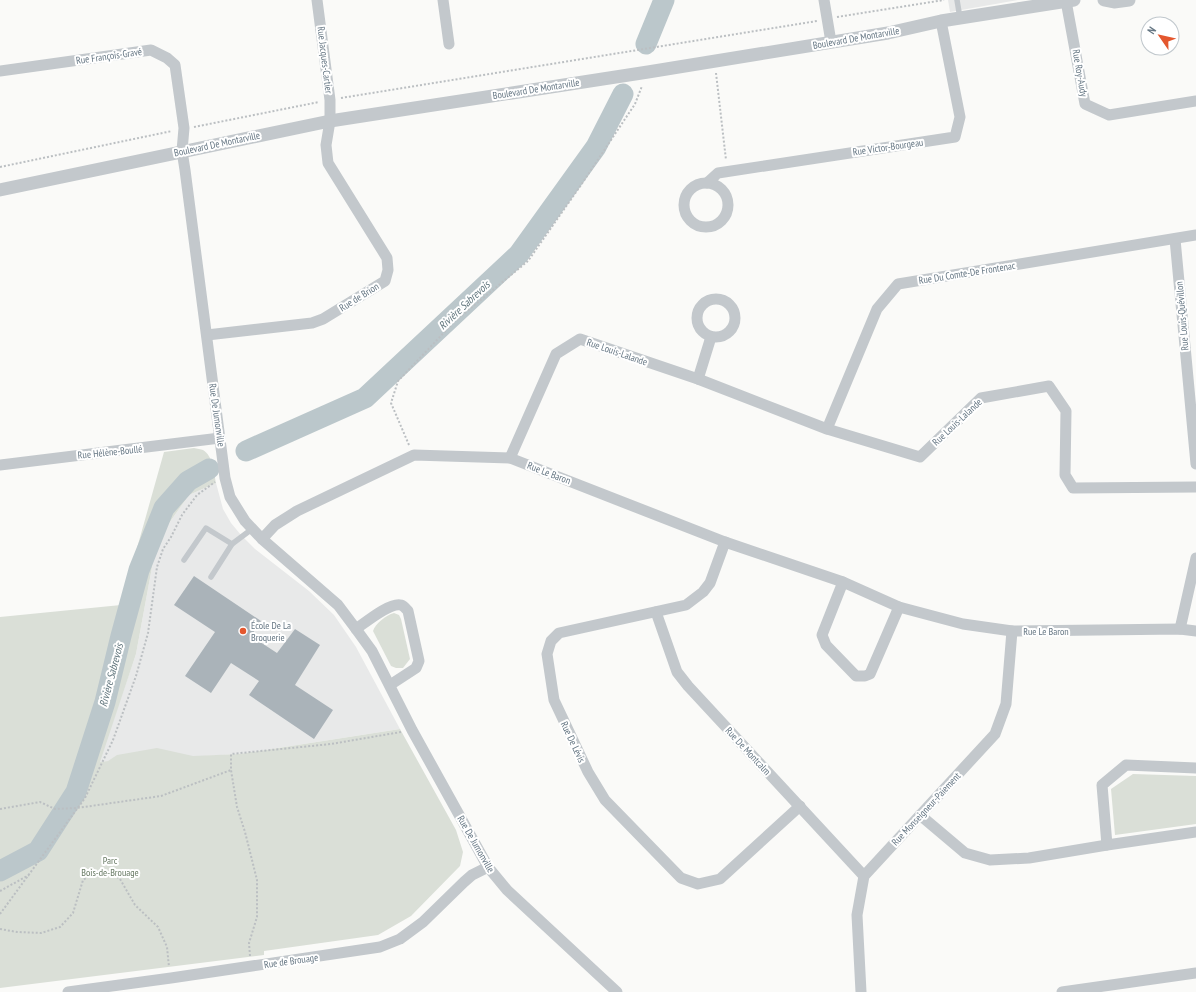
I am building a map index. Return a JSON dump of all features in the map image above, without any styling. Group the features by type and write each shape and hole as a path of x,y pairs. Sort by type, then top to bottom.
{"street":[{"name":"Rue Jacques-Cartier","path":"317,0 330,100 330,121"},
{"path":"443,0 448,44"},
{"path":"824,0 831,42"},
{"path":"1104,0 1114,2 1129,0"},
{"name":"Boulevard De Montarville","path":"0,190 330,121 648,72 888,33 942,21 1070,1"},
{"name":"Rue Roy-Audy","path":"1070,1 1085,104 1109,115 1196,101"},
{"name":"Rue Victor-Bourgeau","path":"707,183 714,184 721,188 726,194 728,208 726,216 722,222 709,228 701,228 694,225 685,214 684,199 693,187 707,183 718,173 955,137 960,117 942,21"},
{"name":"Rue François-Gravé","path":"0,71 151,50 167,58 175,65 184,128 182,151"},
{"name":"Rue de Brion","path":"206,335 312,323 324,319 385,281 388,270 387,258 328,163 326,145 330,121"},
{"name":"Rue De Jumonville","path":"182,151 225,478 230,497 245,521 252,529 338,605 372,651 412,730 488,867 507,890 616,992"},
{"name":"Rue Du Comte-De Frontenac","path":"827,429 877,309 898,284 1196,235"},
{"name":"Rue Louis-Quévillon","path":"1175,239 1196,464"},
{"path":"698,379 711,337"},
{"name":"Rue Louis-Lalande","path":"510,458 556,354 580,339 698,379 827,429 920,457 981,398 1049,386 1066,411 1065,475 1073,488 1196,487"},
{"name":"Rue Hélène-Boullé","path":"0,465 220,438"},
{"name":"Rue Le Baron","path":"262,539 275,525 297,511 414,455 510,458 725,542 842,582 899,606 963,624 1012,631 1180,629 1196,631"},
{"name":"Rue De Lévis","path":"725,542 710,583 703,592 686,605 559,633 551,641 548,654 554,700 588,772 605,800 681,878 698,884 720,879 800,806"},
{"path":"1180,629 1196,558"},
{"path":"842,582 822,635 826,645 856,676 865,676 870,674 899,606"},
{"path":"356,629 386,609 395,605 402,605 408,611 419,661 416,668 390,685"},
{"name":"Rue De Montcalm","path":"656,612 677,672 688,686 864,876"},
{"name":"Rue Monseigneur-Paiement","path":"864,876 995,734 1006,704 1012,631"},
{"path":"1107,845 1102,785 1126,765 1196,768"},
{"path":"920,816 965,853 990,860 1029,858 1196,832"},
{"name":"Rue de Brouage","path":"68,992 380,948 400,939 423,922 472,875 488,867"},
{"path":"861,992 858,915 864,876"},
{"path":"1062,992 1196,973"}],"lane":[{"path":"957,0 960,18"},
{"path":"184,560 206,528 232,544"},
{"path":"210,577 232,544 252,529"}],"path":[{"name":"Boulevard De Montarville","path":"0,167 184,128 330,100 944,0"},
{"path":"715,61 727,171"},
{"path":"414,455 391,403 398,381 454,322 528,261 635,104 648,72"},
{"path":"0,914 85,798 113,740 136,676 148,633 157,567 163,549 171,538 182,515 197,495 212,483 225,478"},
{"path":"250,967 249,943 256,917 257,880 237,807 231,770 231,754 330,744 412,730"},
{"path":"0,809 40,802 55,809 78,808 162,796 231,770"},
{"path":"0,929 17,932 41,933 60,926 73,913 83,880 92,874 110,872 120,879 135,905 158,927 167,947 171,978"},
{"path":"0,891 30,874"}],"shaded area":[{"path":"948,0 1018,0 950,12"},
{"name":"École De La Broquerie","path":"216,483 223,509 231,523 241,535 255,549 309,591 334,615 356,647 400,729 239,754 99,762 136,654 157,540 189,495"}],"green space":[{"name":"Parc Bois-de-Brouage","path":"194,448 203,450 209,456 216,483 189,495 157,540 136,654 100,762 108,761 117,755 157,748 193,756 239,754 400,729 456,830 463,852 460,866 411,916 378,935 264,951 264,955 0,988 0,617 121,605 164,452"},
{"path":"394,613 399,615 401,619 410,659 403,668 391,666 373,631 381,620"},
{"path":"1133,774 1196,776 1196,824 1115,835 1111,789"}],"building":[{"path":"194,576 261,621 251,636 277,653 295,629 320,645 295,685 333,710 314,739 249,695 259,681 231,663 211,693 185,676 215,632 174,605"}],"waterway":[{"name":"Rivière Sabrevois","path":"646,44 664,0"},
{"name":"Rivière Sabrevois","path":"246,451 365,398 519,254 596,147 623,94"},
{"name":"Rivière Sabrevois","path":"0,871 38,851 76,792 105,702 139,570 164,508 188,481 209,469"}],"place":[{"name":"École De La Broquerie","path":"243,631"}]}
